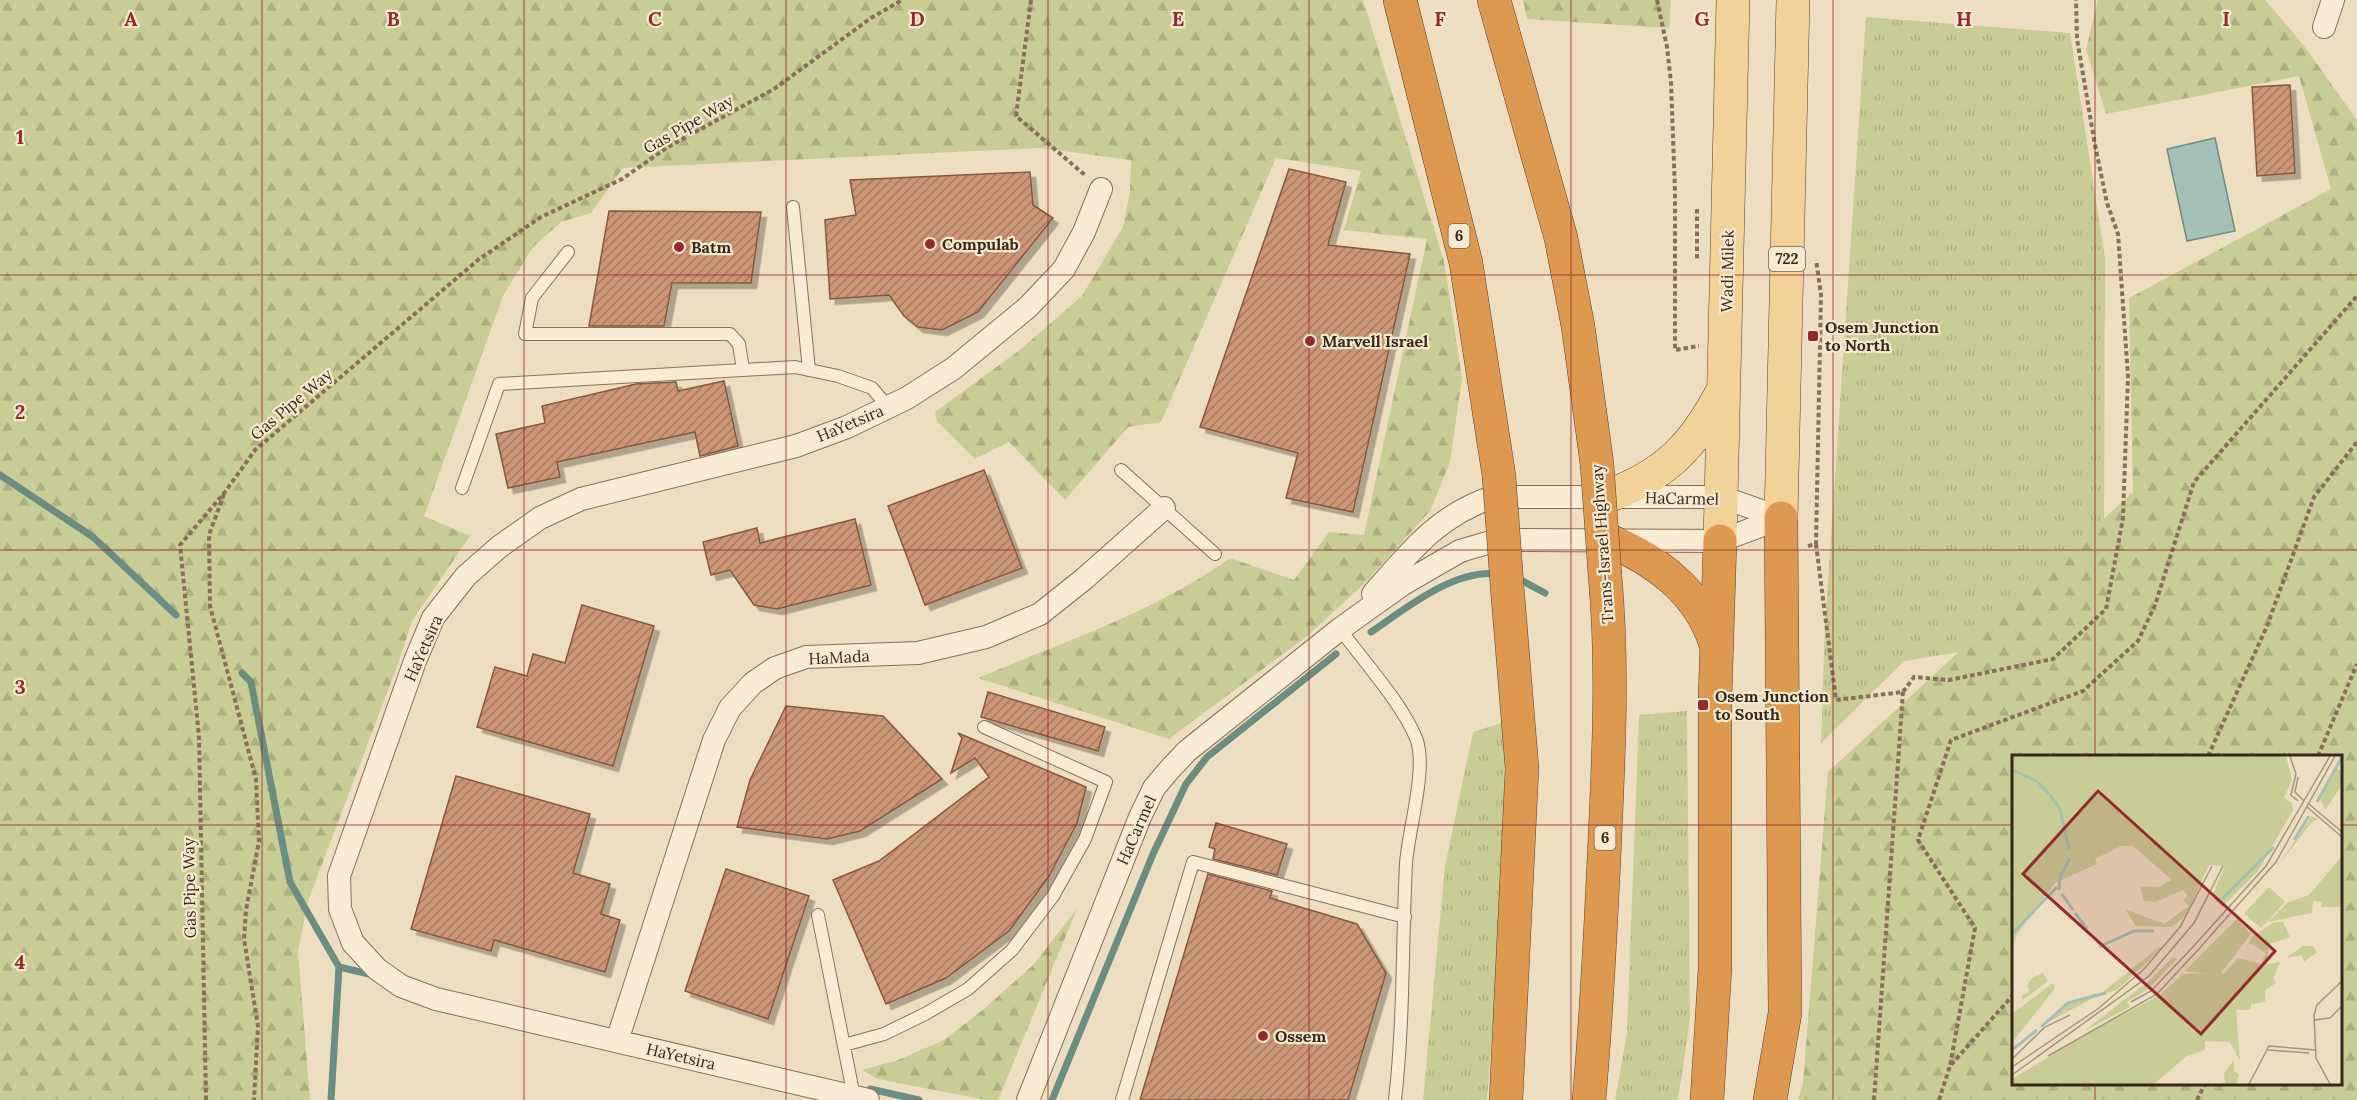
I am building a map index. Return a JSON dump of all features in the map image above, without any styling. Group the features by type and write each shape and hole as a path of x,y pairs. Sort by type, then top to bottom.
{"highway":[{"name":"6","path":"1400,0 1466,263 1498,454 1522,768 1506,1100"},
{"name":"Trans-Israel Highway","path":"1494,0 1561,238 1578,326 1597,464 1609,615 1610,731 1597,1012 1589,1100"},
{"path":"1770,1100 1785,1013 1781,518"},
{"path":"1610,541 1646,557 1690,596 1711,630 1717,649"},
{"path":"1707,1100 1715,968 1720,541"}],"main road":[{"name":"Wadi Milek","path":"1720,541 1733,0"},
{"name":"722","path":"1781,518 1793,0"},
{"path":"1605,497 1653,476 1676,458 1712,411 1725,386"}],"street":[{"path":"2324,27 2333,0"},
{"name":"HaYetsira","path":"861,1098 436,999 401,986 377,969 353,943 340,909 339,876 411,672 433,618 466,576 499,547 540,518 581,499 796,446 847,427 907,398 954,368 1028,307 1064,269 1084,232 1101,189"},
{"name":"HaCarmel","path":"1340,630 1431,532 1449,517 1472,504 1493,497 1722,497 1781,518"},
{"name":"HaMada","path":"616,1041 714,740 730,708 753,682 775,668 806,657 918,653 986,638 1040,614 1084,579 1164,508"},
{"name":"HaCarmel","path":"1028,1100 1116,874 1154,788 1187,751 1340,630 1424,570 1477,545 1504,540 1720,541 1781,518"}],"lane":[{"path":"793,207 809,370"},
{"path":"568,252 532,298 525,334 730,333 739,344 743,370"},
{"path":"462,488 499,384 795,367 838,376 872,388 888,407"},
{"path":"1121,470 1215,554"},
{"path":"1340,630 1396,704 1416,739 1420,762 1406,862 1404,987 1395,1100"},
{"path":"844,1045 884,1034 926,1014 968,989 1012,950 1053,896 1085,839 1106,782 984,727"},
{"path":"1122,1100 1193,862 1405,917"},
{"path":"818,915 844,1045 861,1098"}],"path":[{"name":"Gas Pipe Way","path":"206,1100 199,736 180,545 225,492 255,450 478,260 541,217 622,179 668,147 774,89 871,18 902,0"},
{"path":"1031,0 1016,116 1101,189"},
{"path":"1657,0 1671,82 1675,191 1675,350 1698,346"},
{"path":"1874,1100 1902,692 1914,677 1949,680 2053,659 2106,609 2123,518 2128,376 2118,234 2107,203 2095,145 2077,39 2076,0"},
{"path":"1697,209 1698,266"},
{"path":"1940,1100 1950,1065 1976,928 1918,840 1951,740 2084,691 2138,641 2155,605 2194,482 2357,296"},
{"path":"1698,335 1698,356"},
{"path":"2208,755 2267,626 2314,497 2357,442"},
{"path":"225,492 209,535 210,606 256,779 259,841 246,910 244,939 258,1026 254,1100"},
{"path":"1816,543 1836,700 1902,692"},
{"path":"2318,755 2357,664"},
{"path":"1950,1065 2012,995"},
{"path":"2197,1100 2204,1085"}],"green space":[{"path":"0,0 1363,0 1444,261 1462,378 1450,462 1430,511 1364,584 1306,637 1169,739 978,678 1140,610 1201,577 1230,558 1294,580 1329,532 1364,535 1427,239 1344,230 1361,171 1276,158 1161,422 1128,427 1065,500 1009,442 975,459 937,421 935,412 1021,349 1082,296 1123,227 1130,192 1131,160 1040,148 623,168 591,213 561,222 533,247 503,296 424,516 470,536 412,621 398,664 308,901 298,951 310,1100 0,1100"},
{"path":"1523,0 1671,0 1669,28 1527,19"},
{"path":"2098,0 2265,0 2302,43 2357,120 2357,1100 1798,1100 1803,1083 1828,772 2133,492 2129,298 2331,189 2299,76 2106,114 2086,49"},
{"path":"1866,17 2070,33 2105,258 2104,543 2005,645 1904,661 1821,743 1825,624"},
{"path":"1687,711 1690,1020 1678,1100 1615,1100 1627,1033 1639,715"},
{"path":"1505,722 1503,890 1487,1100 1423,1100 1445,866 1473,732"},
{"path":"1077,909 998,1100 986,1100 878,1079 862,1070 898,1060 944,1040 984,1009 1033,965"}],"water":[{"path":"2215,138 2235,231 2187,241 2167,149"}],"building":[{"path":"2290,85 2295,173 2257,176 2252,87"},
{"name":"Marvell Israel","path":"1289,169 1346,182 1328,245 1410,254 1353,512 1286,498 1298,453 1200,427"},
{"name":"Compulab","path":"1030,172 1033,205 1053,218 978,312 942,330 918,327 904,316 889,295 830,299 825,220 856,215 850,180"},
{"name":"Batm","path":"609,211 761,212 751,283 672,283 664,326 589,326"},
{"path":"724,381 738,446 700,456 695,432 557,462 560,477 508,488 496,434 545,423 542,406 636,384 676,382 678,391"},
{"path":"984,470 1022,568 925,605 888,506"},
{"path":"855,519 871,585 777,609 754,605 730,570 711,575 703,542 757,528 760,543"},
{"path":"582,605 654,626 613,766 477,727 495,667 527,676 533,654 565,663"},
{"path":"988,692 1105,727 1098,751 981,717"},
{"path":"786,706 883,716 942,779 860,831 827,839 737,827 750,780"},
{"path":"958,733 1086,787 1077,823 1049,876 1009,931 946,978 886,1004 833,880 879,861 989,777 975,758 951,773 962,738"},
{"path":"456,776 590,814 573,873 610,884 601,914 620,920 605,972 494,940 491,951 411,929"},
{"path":"1216,823 1287,844 1277,875 1213,859 1215,849 1209,847"},
{"path":"726,869 809,896 768,1019 685,991"},
{"name":"Ossem","path":"1208,874 1272,891 1270,898 1357,924 1386,973 1348,1100 1140,1100"}],"waterway":[{"path":"0,475 93,537 176,615"},
{"path":"1371,632 1414,602 1447,584 1481,574 1497,574"},
{"path":"1517,578 1545,593"},
{"path":"1052,1100 1153,854 1186,784 1207,757 1336,654"},
{"path":"242,673 251,682 290,882 339,967 369,974"},
{"path":"331,1100 339,967"},
{"path":"870,1089 919,1100"}],"place":[{"name":"Compulab","path":"930,244"},
{"name":"Batm","path":"679,247"},
{"name":"Osem Junction to North","path":"1813,336"},
{"name":"Marvell Israel","path":"1310,341"},
{"name":"Osem Junction to South","path":"1703,705"},
{"name":"Ossem","path":"1263,1036"}]}
